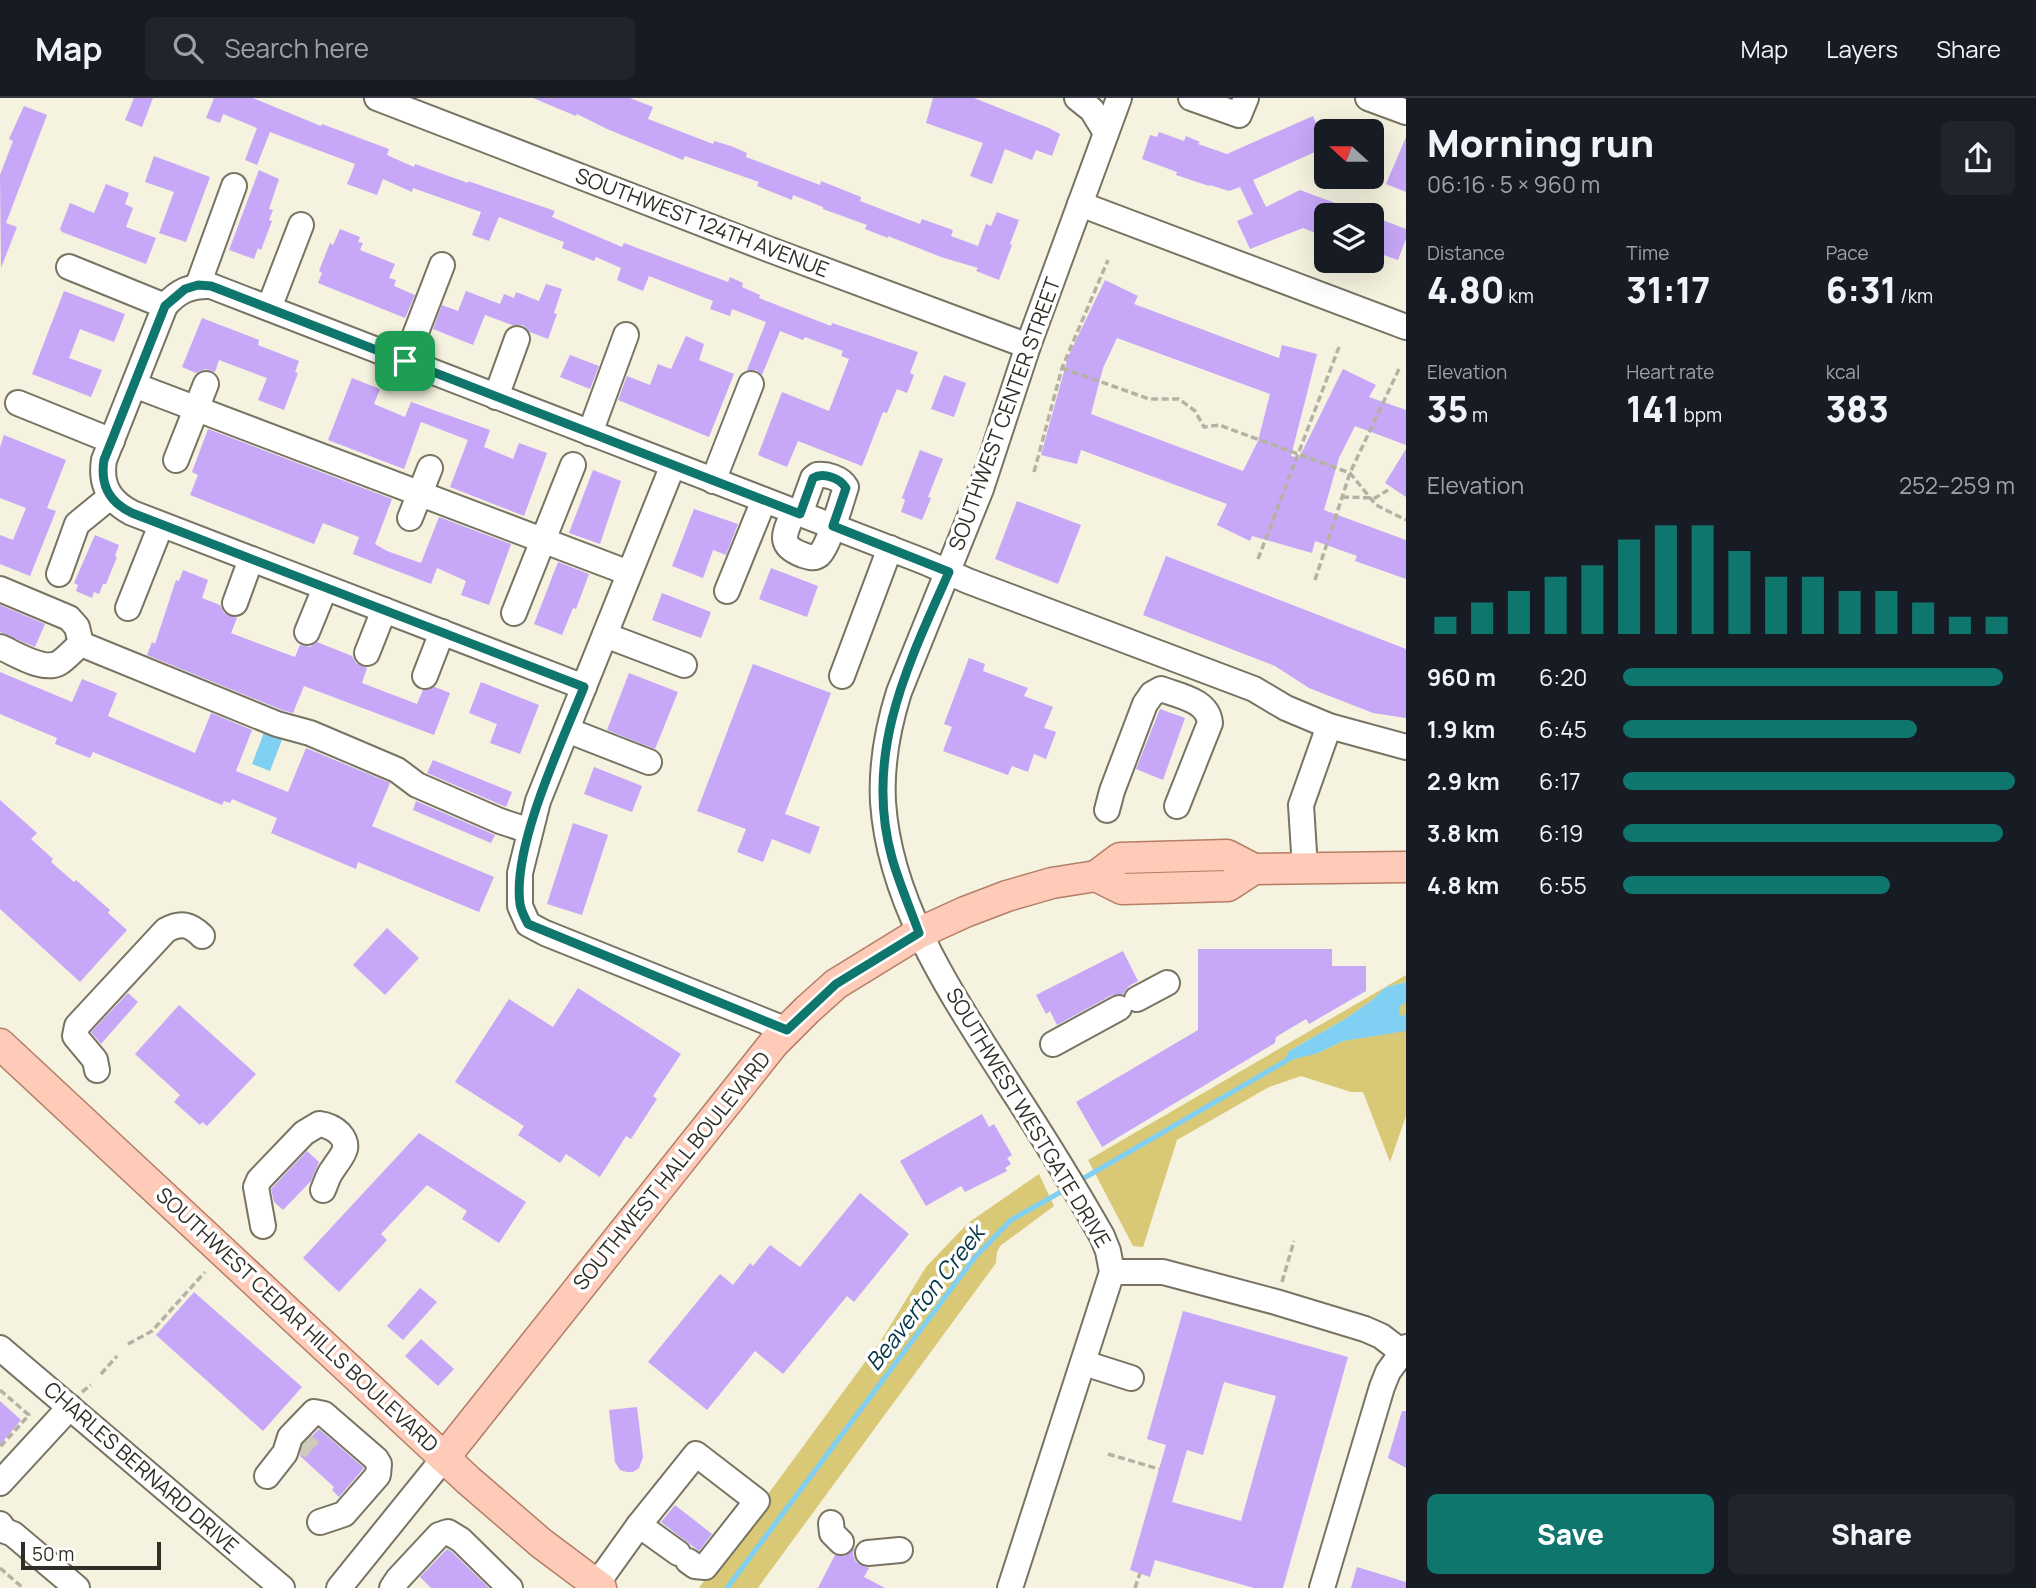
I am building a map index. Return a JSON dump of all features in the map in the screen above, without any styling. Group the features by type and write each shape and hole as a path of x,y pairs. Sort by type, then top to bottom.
{"main road":[{"name":"SOUTHWEST HALL BOULEVARD","path":"444,1458 787,1030 836,984 919,933 980,906 1030,889 1096,876 1120,858 1227,855 1254,869 1406,867"},
{"path":"1163,888 1165,878 1172,872 1204,871 1227,855"},
{"name":"SOUTHWEST HALL BOULEVARD","path":"1096,876 1122,889 1228,886 1254,869"},
{"name":"SOUTHWEST CEDAR HILLS BOULEVARD","path":"0,1044 444,1458 519,1525 599,1586"}],"street":[{"name":"SOUTHWEST 124TH AVENUE","path":"377,98 1028,346"},
{"path":"1077,98 1092,110 1106,133"},
{"name":"SOUTHWEST CENTER STREET","path":"919,933 892,858 883,803 884,760 892,715 981,489 1028,346 1119,98"},
{"path":"1191,98 1239,115 1246,98"},
{"path":"1368,98 1403,107"},
{"path":"198,285 234,186"},
{"path":"1080,204 1406,327"},
{"path":"269,308 301,225"},
{"path":"405,361 442,265"},
{"path":"69,267 165,306"},
{"path":"584,687 122,508 110,497 102,480 104,460 165,306 185,289 198,285 211,286 1254,689 1282,706 1329,726 1406,747"},
{"path":"590,433 626,335"},
{"path":"496,397 517,339"},
{"path":"176,460 206,384"},
{"path":"713,481 751,384"},
{"path":"134,385 629,573"},
{"path":"18,403 112,441"},
{"path":"514,613 573,465"},
{"path":"673,465 538,801 520,873 520,906 528,924 787,1030"},
{"path":"410,518 430,468"},
{"path":"822,475 840,480 846,488 833,526 822,552 812,558 790,550 785,540 813,478 822,475"},
{"path":"59,574 77,524 110,497"},
{"path":"727,590 764,500"},
{"path":"128,608 161,524"},
{"path":"842,676 890,548"},
{"path":"235,603 251,559"},
{"path":"307,632 326,588"},
{"path":"0,589 69,618 76,627 80,644"},
{"path":"367,653 384,610"},
{"path":"425,676 442,632"},
{"path":"604,635 684,665"},
{"path":"0,647 40,664 50,665 59,663 80,644"},
{"path":"80,644 277,724 310,733 397,770 417,785 530,831"},
{"path":"1107,810 1145,704 1152,694 1161,689 1194,701 1206,711 1210,723 1177,806"},
{"path":"1305,868 1301,804 1329,726"},
{"path":"567,730 649,762"},
{"path":"97,1070 95,1060 75,1036 77,1026 166,930 181,924 187,925 202,936"},
{"name":"SOUTHWEST WESTGATE DRIVE","path":"919,933 960,1005 1083,1202 1102,1236 1112,1272 1010,1588"},
{"path":"1052,1044 1167,982"},
{"path":"263,1226 256,1188 259,1180 304,1133 319,1124 336,1130 346,1147 323,1190"},
{"path":"1112,1272 1163,1272 1203,1281 1348,1322 1381,1336 1405,1351 1388,1372 1382,1387 1322,1588"},
{"name":"CHARLES BERNARD DRIVE","path":"0,1348 75,1400 282,1588"},
{"path":"1084,1363 1131,1378"},
{"path":"0,1483 75,1400"},
{"path":"267,1476 305,1439 376,1459 380,1470 344,1514 320,1522"},
{"path":"599,1586 639,1525 696,1454 757,1501 705,1567 695,1566 639,1525"},
{"name":"SOUTHWEST HALL BOULEVARD","path":"339,1588 444,1458"},
{"path":"6,1529 77,1588"},
{"path":"392,1588 398,1578 439,1535 448,1532 461,1540 510,1588"},
{"path":"868,1553 900,1550"}],"path":[{"path":"1034,472 1062,368 1108,260"},
{"path":"1258,559 1300,455 1339,347"},
{"path":"1062,368 1149,399 1179,399 1195,411 1204,427 1220,425 1350,473 1376,505 1406,520"},
{"path":"1315,580 1350,473 1399,369"},
{"path":"1342,497 1369,499 1380,497 1388,490"},
{"path":"1282,1281 1294,1241"},
{"path":"128,1344 152,1331 205,1272"},
{"path":"101,1374 117,1356"},
{"path":"75,1400 91,1385"},
{"path":"0,1390 29,1415 0,1447"},
{"path":"1108,1454 1159,1469"},
{"path":"0,1568 23,1588"},
{"path":"1135,1588 1140,1573"}],"shaded area":[{"path":"1406,975 1406,982 1386,987 1345,1019 1289,1051 1318,1053 1343,1041 1406,987 1406,1116 1390,1162 1363,1092 1351,1092 1301,1076 1269,1087 1177,1140 1143,1247 1133,1246 1088,1160"},
{"path":"1039,1174 1054,1206 1000,1246 996,1263 758,1588 699,1588 882,1339 926,1267 968,1223"}],"water":[{"path":"265,730 283,737 270,771 252,764"},
{"path":"1406,982 1406,1002 1400,1006 1399,1011 1400,1016 1406,1014 1406,1031 1343,1041 1318,1053 1283,1062 1289,1051 1345,1019 1386,987"}],"building":[{"path":"134,98 153,98 142,127 125,120"},
{"path":"214,98 253,98 321,126 322,124 389,149 387,155 414,167 415,164 555,211 552,217 622,247 624,243 728,282 730,277 743,283 742,287 760,295 759,298 831,326 832,323 918,352 910,373 914,375 907,393 897,389 887,413 883,412 862,466 798,441 787,467 758,455 782,392 829,411 849,359 841,356 843,351 780,331 762,375 756,370 747,370 766,322 732,309 730,316 710,309 713,301 649,276 643,291 617,280 621,268 596,257 594,261 562,248 564,242 499,217 489,241 472,235 481,212 413,188 412,192 383,179 377,195 347,184 355,164 270,132 257,165 245,160 257,128 223,114 220,123 206,118"},
{"path":"533,98 630,98 653,107 648,119 713,144 714,141 731,146 747,153 746,157 820,185 821,181 861,197 860,201 920,224 922,219 953,230 951,236 978,246 986,224 991,226 997,212 1019,220 999,280 976,271 978,268 865,229 867,225 793,195 792,200 757,186 759,182 685,156 683,160"},
{"path":"933,98 974,98 1049,128 1060,134 1052,156 1036,150 1032,160 1005,149 992,184 970,176 983,143 926,123"},
{"path":"24,106 47,115 6,223 17,227 1,268 0,175 13,141 9,139"},
{"path":"1313,116 1314,152 1253,180 1266,207 1300,190 1335,203 1314,203 1314,232 1303,228 1250,249 1237,221 1253,214 1240,187 1229,191 1209,186 1176,175 1177,172 1142,159 1150,135 1157,137 1159,132 1184,141 1186,136 1200,142 1198,144 1227,154"},
{"path":"1406,137 1406,192 1386,184"},
{"path":"154,156 210,177 186,242 159,233 174,192 145,182"},
{"path":"259,170 279,179 269,209 273,210 269,220 272,221 261,250 258,248 254,259 229,250"},
{"path":"106,184 129,193 125,204 133,208 126,227 156,238 146,264 60,229 70,203 94,213"},
{"path":"1384,221 1406,229 1406,239 1398,260 1384,255"},
{"path":"340,229 360,237 358,242 363,243 360,250 395,264 389,278 396,280 394,286 415,295 405,318 318,283 322,273 319,271 330,243 333,245"},
{"path":"1105,280 1138,296 1134,304 1279,358 1282,345 1317,354 1291,456 1299,458 1343,369 1376,385 1369,397 1406,410 1406,445 1355,426 1339,458 1324,510 1406,540 1406,579 1355,561 1357,556 1315,541 1312,553 1252,536 1250,541 1217,525 1227,504 1081,450 1077,464 1041,455 1068,357","holes":["1117,338 1270,394 1258,441 1243,471 1091,414 1103,368"]},
{"path":"546,284 562,289 548,339 530,332 523,325 512,325 485,315 473,345 433,329 442,305 458,311 466,291 500,304 504,294 514,298 516,292 539,301"},
{"path":"64,291 125,314 114,342 80,329 69,358 102,370 91,397 32,374"},
{"path":"202,318 259,340 258,345 299,361 295,372 298,373 284,410 258,400 267,378 219,360 215,372 205,369 196,373 182,367"},
{"path":"686,336 704,344 699,360 734,374 709,437 618,400 627,376 650,385 658,364 671,369"},
{"path":"570,355 599,366 590,389 560,377"},
{"path":"944,375 966,383 954,417 931,409"},
{"path":"352,378 380,389 374,404 405,417 411,402 490,430 484,447 513,459 519,443 547,453 524,516 450,487 468,440 421,422 404,469 328,440"},
{"path":"208,429 392,499 375,544 387,551 421,563 439,517 511,544 489,605 461,595 466,581 437,568 431,584 353,554 359,537 323,523 314,544 190,495 198,475 192,472"},
{"path":"4,435 66,460 47,508 56,511 30,576 0,564 0,535 13,540 26,508 0,498 0,447"},
{"path":"1406,449 1406,497 1385,483"},
{"path":"920,450 943,459 922,520 901,512 905,500 902,498"},
{"path":"593,470 621,481 600,544 569,533"},
{"path":"1017,501 1081,525 1058,584 995,559"},
{"path":"694,509 738,524 726,555 713,550 703,578 672,566"},
{"path":"95,535 119,545 106,584 103,584 99,594 94,592 92,598 76,591 78,585 74,583"},
{"path":"1166,556 1406,649 1406,718 1373,713 1309,688 1275,666 1143,615"},
{"path":"558,562 589,574 576,609 573,608 562,635 534,624"},
{"path":"771,568 818,586 807,617 759,599"},
{"path":"183,570 208,580 202,598 220,605 224,613 237,618 231,633 295,657 300,645 310,647 317,642 352,656 356,663 367,668 362,683 417,704 423,690 435,687 450,693 434,735 304,686 293,713 282,710 147,655 152,642 155,644 176,580 179,581"},
{"path":"662,593 711,612 701,638 652,620"},
{"path":"0,605 45,624 35,647 0,632"},
{"path":"969,658 985,664 983,671 1028,688 1024,696 1053,707 1044,728 1056,732 1046,759 1034,754 1028,772 1012,766 1008,775 943,751 952,727 944,724"},
{"path":"753,664 831,693 785,814 820,827 810,854 772,839 763,862 737,852 746,829 697,811"},
{"path":"0,672 72,702 82,679 117,693 108,716 195,753 211,713 252,730 236,771 288,792 306,748 390,783 372,826 494,877 479,912 358,862 356,869 271,833 277,818 232,799 230,803 224,801 222,805 93,752 90,758 55,744 57,738 0,714"},
{"path":"629,673 678,692 655,749 607,730"},
{"path":"481,682 539,705 520,754 490,743 497,724 469,713"},
{"path":"1160,709 1185,718 1163,780 1136,769"},
{"path":"433,760 512,792 506,807 427,773"},
{"path":"594,767 642,786 632,812 584,794"},
{"path":"0,800 37,833 31,839 53,859 51,862 110,910 108,913 127,930 80,982 0,909"},
{"path":"416,801 495,835 491,843 413,810"},
{"path":"573,823 608,835 582,915 547,904"},
{"path":"387,928 419,958 385,995 353,965"},
{"path":"1198,949 1332,949 1332,966 1366,966 1366,991 1309,1024 1306,1019 1276,1037 1275,1043 1102,1147 1076,1102 1198,1030"},
{"path":"1123,951 1138,981 1129,986 1123,994 1112,995 1057,1025 1050,1011 1046,1014 1036,995"},
{"path":"578,988 681,1054 653,1096 657,1099 631,1139 626,1136 600,1177 566,1154 560,1163 518,1135 524,1126 455,1082 509,999 553,1027"},
{"path":"128,993 138,1002 101,1044 91,1032"},
{"path":"179,1005 256,1074 207,1126 202,1122 200,1125 174,1102 180,1095 135,1054"},
{"path":"982,1114 989,1127 994,1124 1012,1155 1007,1158 1011,1164 1005,1168 1007,1171 965,1192 961,1186 926,1206 900,1161"},
{"path":"419,1133 526,1202 499,1243 462,1219 467,1211 427,1185 381,1234 387,1240 339,1292 303,1258"},
{"path":"307,1151 319,1162 311,1181 283,1210 274,1202 271,1189"},
{"path":"860,1193 909,1234 854,1302 847,1296 783,1374 755,1351 707,1410 648,1362 720,1274 733,1285 750,1263 753,1266 770,1245 800,1267"},
{"path":"420,1288 437,1302 403,1340 387,1326"},
{"path":"194,1292 302,1387 263,1431 156,1335"},
{"path":"1183,1311 1348,1357 1283,1588 1254,1588 1155,1560 1150,1577 1130,1570 1166,1445 1147,1439","holes":["1224,1382 1276,1396 1241,1521 1172,1502 1187,1450 1203,1455"]},
{"path":"421,1339 454,1369 438,1386 405,1356"},
{"path":"0,1401 21,1420 0,1445"},
{"path":"637,1407 643,1457 639,1468 627,1472 620,1470 615,1462 609,1410"},
{"path":"1402,1411 1406,1411 1406,1468 1388,1458"},
{"path":"319,1429 364,1468 339,1497 332,1490 334,1487 300,1456 303,1445"},
{"path":"675,1505 712,1534 699,1551 661,1522"},
{"path":"854,1548 856,1562 869,1568 864,1577 885,1588 818,1588 835,1555 845,1556"},
{"path":"447,1549 489,1588 431,1588 420,1577"},
{"path":"1357,1567 1406,1582 1406,1588 1351,1588"}],"waterway":[{"name":"Beaverton Creek","path":"1079,1181 1289,1059"},
{"name":"Beaverton Creek","path":"727,1588 975,1257 1011,1220 1068,1188"}],"tunnel":[{"path":"296,1450 310,1434"}],"route":[{"path":"198,285 211,286 405,361 800,514 813,478 822,475 840,480 846,488 833,526 949,572 899,692 887,736 884,760 883,803 888,839 892,858 919,933 836,984 787,1030 528,924 520,906 520,873 538,801 584,687 132,513 113,501 102,480 104,460 165,306 185,289 198,285"}]}
